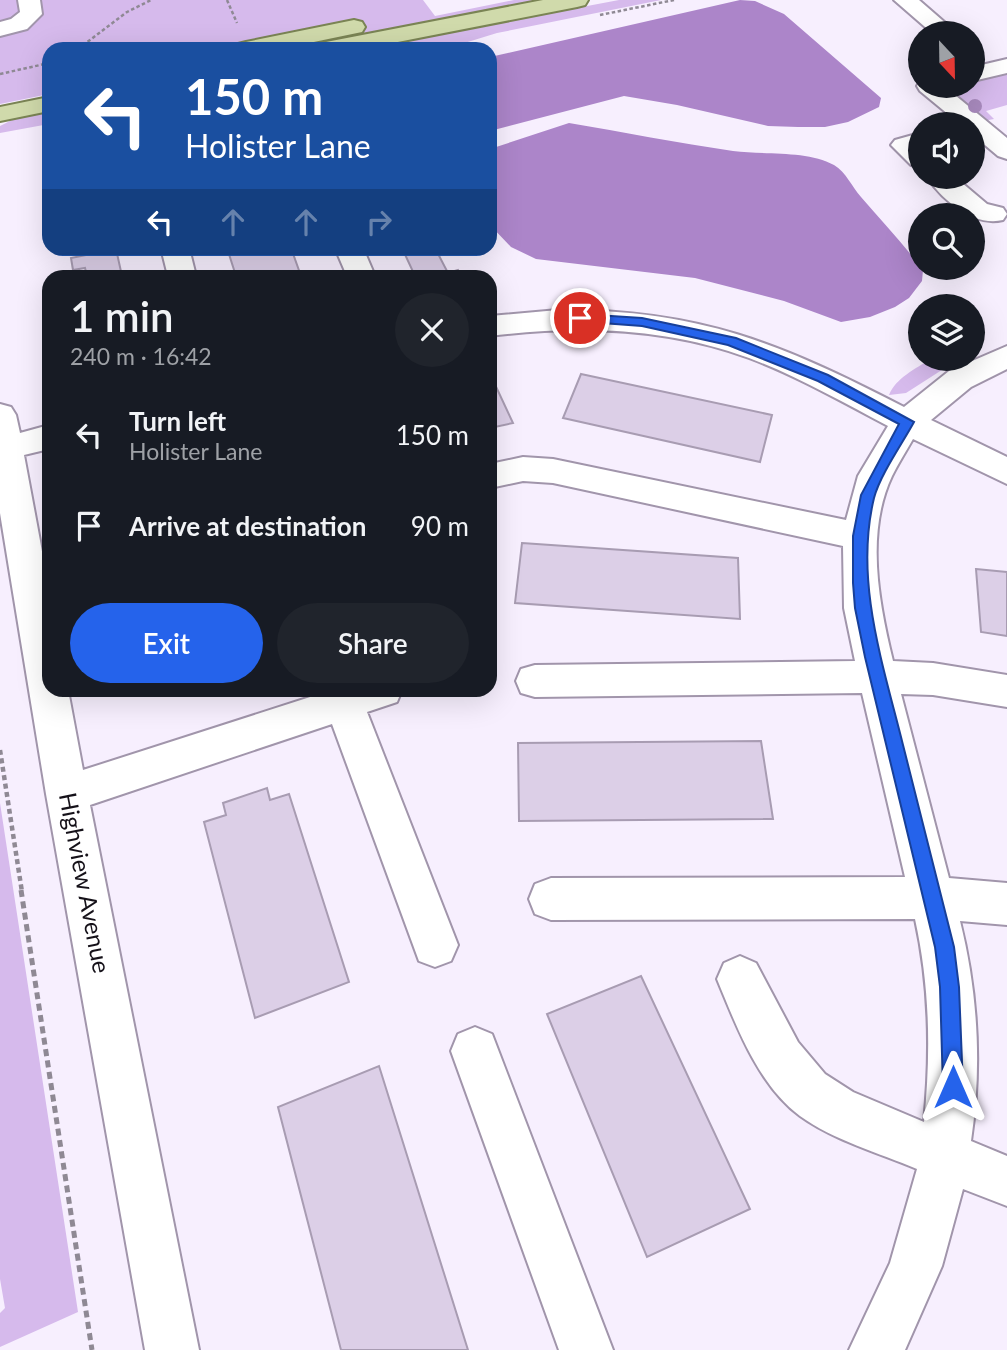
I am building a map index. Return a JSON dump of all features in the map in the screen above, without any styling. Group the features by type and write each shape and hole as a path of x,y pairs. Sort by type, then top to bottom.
{"main road":[{"path":"280,42 486,0"},
{"path":"362,42 577,0"},
{"path":"0,95 42,87"},
{"path":"0,114 42,105"}],"street":[{"path":"0,29 27,19 31,14 29,0"},
{"path":"905,0 931,21"},
{"path":"942,98 958,112"},
{"path":"985,134 1007,151"},
{"path":"953,189 977,210 1002,217"},
{"path":"497,325 553,319 610,319 710,335 757,349 805,370 1007,472"},
{"path":"876,1350 903,1298 922,1250 935,1204 953,1087 953,1041 946,960 862,608 860,536 868,495 907,422 960,379 1007,356"},
{"path":"2,438 42,437"},
{"name":"Highview Avenue","path":"2,438 42,608"},
{"path":"497,475 523,470 553,471 860,536"},
{"path":"535,681 878,677 933,679 1007,691"},
{"name":"Highview Avenue","path":"54,697 67,794 172,1350"},
{"path":"67,794 360,697"},
{"path":"344,702 435,945"},
{"path":"551,899 932,897 1007,904"},
{"path":"740,979 783,1063 821,1102 849,1118 876,1126 942,1157 1007,1181"},
{"path":"475,1051 586,1350"}],"path":[{"path":"87,42 127,12 151,0"},
{"path":"227,0 237,23"},
{"path":"0,74 42,65"},
{"path":"0,750 92,1350"}],"shaded area":[{"path":"0,0 423,0 435,16 514,0 546,0 317,42 42,42 42,95 0,104"},
{"path":"619,0 661,0 497,33 468,42 398,42"},
{"path":"740,0 755,1 784,14 881,98 879,107 848,122 825,127 768,126 624,96 497,129 497,55"},
{"path":"1007,73 1007,105 986,111 994,119 985,121 985,112 973,112 957,98 985,98 985,79"},
{"path":"42,112 42,125 0,133 0,126 16,118"},
{"path":"569,123 733,151 785,154 823,160 838,168 908,252 908,280 922,281 912,294 908,294 908,299 895,307 870,317 841,322 784,301 695,278 536,259 511,247 497,232 497,147"},
{"path":"912,371 940,371 906,393 889,395 901,379"},
{"path":"0,803 78,1312 0,1347 0,1313 5,1308 0,1279"}],"building":[{"path":"118,256 121,270 73,270 71,258"},
{"path":"230,256 294,256 299,270 234,270"},
{"path":"406,256 439,256 446,270 412,270"},
{"path":"581,374 772,415 760,462 563,418"},
{"path":"497,389 513,423 497,426"},
{"path":"522,543 738,558 740,619 515,603"},
{"path":"976,569 1007,572 1007,636 981,632"},
{"path":"761,741 773,819 519,821 518,743"},
{"path":"267,788 270,800 289,794 349,982 255,1018 204,822 226,815 223,803"},
{"path":"641,976 750,1209 647,1257 547,1014"},
{"path":"379,1066 468,1350 341,1350 278,1107"}],"route":[{"path":"580,318 642,322 710,335 757,349 841,386 907,422 875,476 868,495 860,536 860,583 862,608 873,657 944,947 950,987 953,1087"}]}
